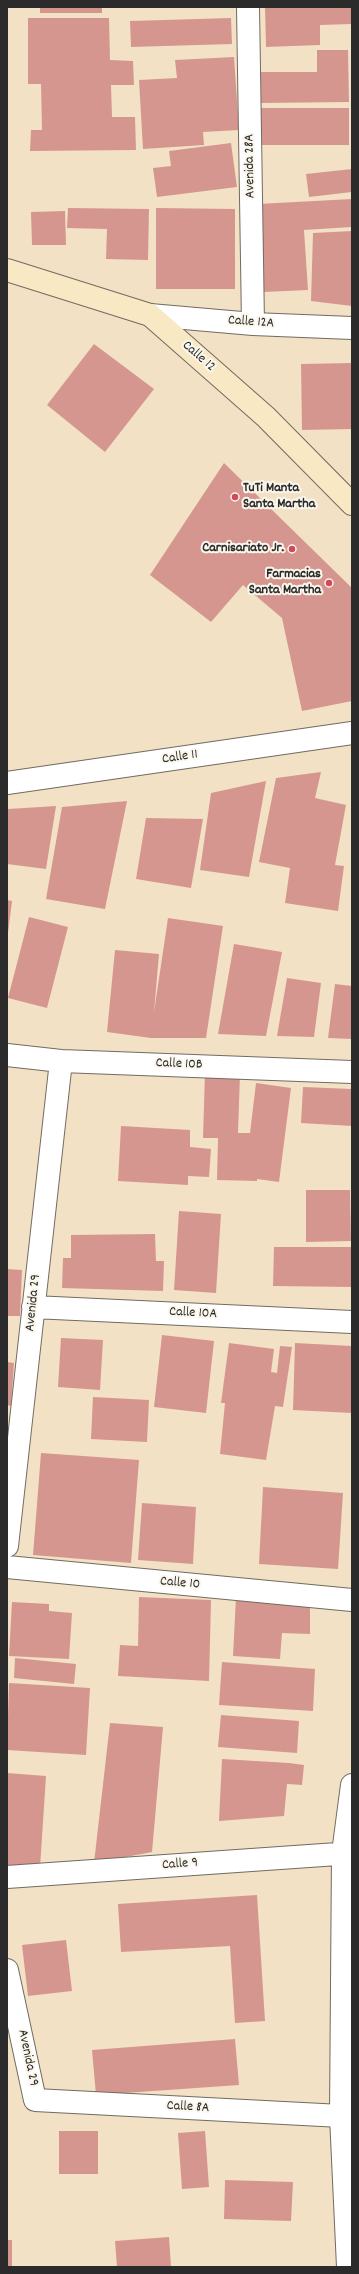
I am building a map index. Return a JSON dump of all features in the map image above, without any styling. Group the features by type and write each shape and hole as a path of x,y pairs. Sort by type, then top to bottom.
{"main road":[{"name":"Calle 12","path":"7,270 150,315 266,416 352,504"}],"street":[{"name":"Avenida 28A","path":"248,7 253,324"},
{"name":"Calle 12A","path":"150,315 253,324 352,328"},
{"name":"Calle 11","path":"7,783 352,733"},
{"name":"Calle 10B","path":"7,1055 61,1061 352,1072"},
{"name":"Avenida 29","path":"7,1546 61,1061"},
{"name":"Calle 10A","path":"33,1307 352,1322"},
{"name":"Calle 10","path":"7,1567 352,1600"},
{"path":"348,2267 341,2116 347,1853 352,1785"},
{"name":"Calle 9","path":"7,1877 347,1853"},
{"name":"Avenida 29","path":"7,1970 35,2100"},
{"name":"Calle 8A","path":"35,2100 341,2116"}],"building":[{"path":"40,7 102,7 102,13 40,13"},
{"path":"265,7 351,7 352,24 320,25 320,45 266,47"},
{"path":"28,18 109,18 110,60 133,61 134,85 111,85 112,117 135,117 136,150 30,151 31,130 42,130 41,84 28,84"},
{"path":"231,18 232,44 131,47 130,21"},
{"path":"317,50 348,50 349,102 259,103 258,72 317,72"},
{"path":"234,57 239,130 203,132 204,145 143,149 139,80 177,78 175,60"},
{"path":"256,108 349,108 349,145 256,145"},
{"path":"231,143 237,187 157,197 153,168 171,166 169,151"},
{"path":"352,169 352,192 309,197 306,174"},
{"path":"352,199 352,227 304,230 308,290 263,292 258,204"},
{"path":"68,208 149,209 148,260 106,259 107,229 67,228"},
{"path":"156,208 235,209 235,289 156,289"},
{"path":"65,211 66,245 32,245 31,212"},
{"path":"352,231 352,306 311,301 313,233"},
{"path":"94,344 154,389 105,452 47,405"},
{"path":"352,363 352,429 302,430 301,364"},
{"path":"224,463 352,588 352,701 302,711 282,618 243,585 211,622 150,575"},
{"path":"321,772 315,798 346,805 335,865 344,866 338,911 285,903 290,868 259,862 276,778"},
{"path":"266,781 249,877 200,870 211,793"},
{"path":"127,801 105,909 46,899 62,807"},
{"path":"56,806 46,869 7,864 8,809"},
{"path":"146,818 203,819 191,888 136,879"},
{"path":"7,900 12,901 8,933 7,933"},
{"path":"29,917 68,927 47,1008 8,998"},
{"path":"168,918 223,926 206,1038 151,1038 107,1032 115,950 159,954 154,1012"},
{"path":"234,944 282,952 266,1036 218,1034"},
{"path":"287,978 321,983 314,1037 277,1036"},
{"path":"335,984 352,986 352,1039 328,1038"},
{"path":"205,1072 240,1074 238,1133 250,1133 256,1083 291,1088 279,1182 257,1179 257,1181 217,1180 218,1138 203,1138"},
{"path":"303,1087 352,1089 352,1126 301,1123"},
{"path":"121,1126 190,1130 190,1147 211,1149 209,1177 188,1176 188,1185 118,1181"},
{"path":"306,1190 350,1190 351,1241 306,1242"},
{"path":"179,1211 221,1214 216,1293 174,1290"},
{"path":"155,1234 156,1261 164,1261 163,1291 62,1288 63,1258 71,1258 71,1235"},
{"path":"274,1247 352,1247 352,1287 273,1286"},
{"path":"7,1269 22,1270 20,1316 7,1316"},
{"path":"162,1335 214,1341 206,1413 154,1407"},
{"path":"61,1338 103,1340 100,1390 58,1387"},
{"path":"229,1343 274,1349 271,1372 277,1373 280,1346 292,1347 283,1407 275,1406 266,1460 220,1454 225,1403 221,1403"},
{"path":"295,1343 352,1346 352,1413 293,1410"},
{"path":"7,1362 14,1363 11,1406 7,1405"},
{"path":"93,1397 149,1400 147,1442 91,1439"},
{"path":"41,1453 139,1460 131,1563 33,1555"},
{"path":"263,1487 343,1493 338,1569 259,1564"},
{"path":"142,1503 196,1507 193,1564 138,1560"},
{"path":"139,1597 211,1600 209,1681 118,1676 120,1645 138,1646"},
{"path":"236,1597 310,1601 310,1634 282,1633 280,1659 233,1656"},
{"path":"12,1602 49,1604 49,1611 72,1613 69,1659 9,1656"},
{"path":"15,1658 76,1664 74,1684 14,1678"},
{"path":"222,1662 315,1669 313,1711 219,1705"},
{"path":"9,1683 90,1688 86,1755 7,1750"},
{"path":"221,1715 299,1721 297,1753 218,1747"},
{"path":"110,1723 163,1727 152,1852 94,1863"},
{"path":"222,1759 304,1765 302,1785 287,1784 284,1816 219,1821"},
{"path":"7,1773 46,1776 40,1868 7,1866"},
{"path":"257,1895 265,2021 235,2023 230,1946 121,1952 118,1904"},
{"path":"66,1940 72,1991 28,1996 22,1945"},
{"path":"235,2039 239,2085 96,2095 92,2050"},
{"path":"59,2131 98,2131 98,2174 59,2174"},
{"path":"205,2131 209,2187 182,2189 178,2133"},
{"path":"225,2180 293,2182 291,2221 224,2219"},
{"path":"169,2237 171,2267 117,2267 115,2241"},
{"path":"7,2240 12,2240 12,2267 7,2267"}],"place":[{"name":"TuTi Manta Santa Martha","path":"235,497"},
{"name":"Carnisariato Jr.","path":"292,549"},
{"name":"Farmacias Santa Martha","path":"329,583"}]}
